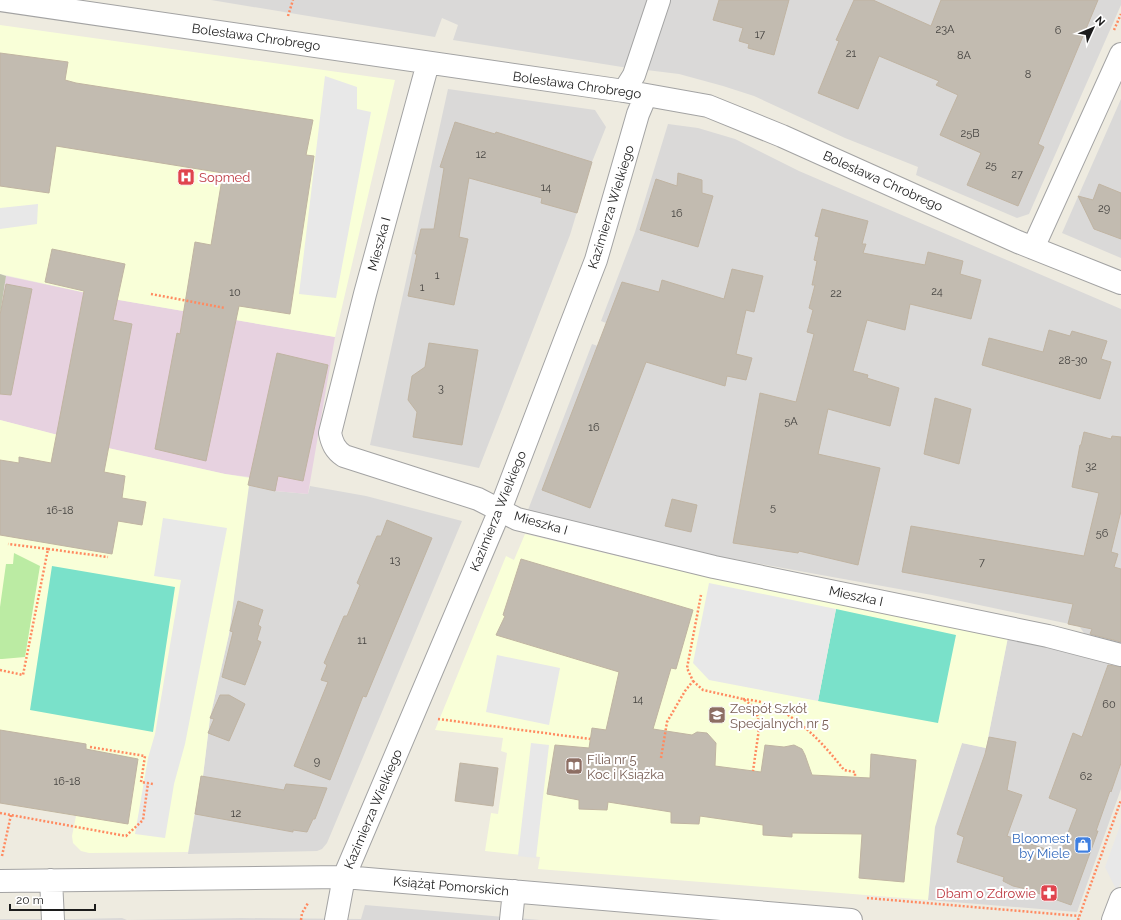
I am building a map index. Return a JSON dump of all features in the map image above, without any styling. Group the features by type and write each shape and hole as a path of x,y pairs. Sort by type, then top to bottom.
{"street":[{"name":"Bolesława Chrobrego","path":"0,0 624,91 708,106 782,136 1033,248 1121,283"},
{"path":"624,91 634,75 658,0"},
{"path":"1033,248 1121,54"},
{"name":"Mieszka I","path":"428,63 365,294 330,433 332,443 338,452 344,456 478,499 517,519 714,566 1061,639 1121,655"},
{"name":"Kazimierza Wielkiego","path":"336,920 344,877 500,510 596,260 638,114 646,95"},
{"name":"Książąt Pomorskich","path":"0,881 344,877 851,920"},
{"path":"51,880 53,920"},
{"path":"511,920 514,891"},
{"path":"1114,920 1121,899"}],"path":[{"path":"287,18 293,0"},
{"path":"151,294 226,308"},
{"path":"8,544 108,557"},
{"path":"0,670 24,675 48,549"},
{"path":"701,595 687,668 693,681 703,690 766,704 794,718 829,750 844,770 855,772 855,777"},
{"path":"661,758 667,722 685,691 693,681"},
{"path":"743,698 753,706 758,717 759,730 753,771"},
{"path":"436,718 590,739"},
{"path":"90,746 145,756 141,782 153,784"},
{"path":"0,813 126,836 143,820 148,783"},
{"path":"1078,920 1121,800"},
{"path":"2,858 10,815"}],"shaded area":[{"path":"211,0 1121,0 1121,5 1029,214 1017,218 916,175 918,167 845,138 754,96 679,74 622,67 453,40 458,25 442,18 435,37"},
{"name":"Sopmed","path":"0,25 395,80 335,337 119,300 0,274"},
{"path":"325,76 357,87 357,109 371,112 336,298 299,294"},
{"path":"448,89 595,110 606,127 592,162 570,235 479,468 370,445"},
{"path":"1121,99 1121,258 1062,233"},
{"path":"668,124 698,128 735,139 799,171 1121,309 1121,650 1089,640 1079,626 932,595 700,553 528,510 592,344 598,346 606,323 601,321 635,232"},
{"path":"38,204 37,224 0,229 0,208"},
{"path":"0,274 6,276 0,315"},
{"path":"6,276 119,300 335,337 308,494 275,491 248,485 249,477 225,474 108,448 0,420 0,315"},
{"path":"0,420 108,448 225,474 250,478 229,634 210,718 203,776 201,776 188,852 89,853 81,851 73,843 72,836 76,816 0,803"},
{"path":"248,485 275,491 308,494 310,486 366,496 462,521 327,843 322,849 317,851 188,854 201,776 203,776 210,718 229,634"},
{"path":"163,518 227,528 185,744 174,784 165,838 135,834 148,758 155,734 181,580 154,576"},
{"name":"Zespół Szkół Specjalnych nr 5","path":"525,534 654,565 1008,637 986,748 962,743 935,827 928,900 538,869 540,857 485,851 491,813 498,814 507,753 501,751 503,738 435,730 506,556 514,560"},
{"path":"52,566 175,587 153,732 30,710"},
{"path":"709,583 836,609 818,701 709,680 693,663"},
{"path":"836,609 956,635 938,723 818,701"},
{"path":"1008,637 1121,663 1121,789 1077,912 928,900 934,827 962,743 986,748"},
{"path":"497,655 560,668 549,725 486,712"},
{"path":"531,743 549,745 536,858 518,856"},
{"path":"1121,823 1121,882 1117,891 1105,867"},
{"path":"365,905 540,920 127,920 241,918 361,919"},
{"path":"122,918 127,920 0,920 0,919"}],"green space":[{"path":"14,553 40,566 25,657 0,659 0,607 6,564 13,564"}],"building":[{"path":"719,0 789,0 774,55 748,48 749,44 739,41 743,28 713,20"},
{"path":"854,0 873,0 931,26 941,0 1098,0 1038,144 1044,147 1018,206 967,185 981,153 940,135 958,95 936,85 939,81 879,56 858,109 818,93 839,41 836,40"},
{"path":"0,53 68,62 65,80 76,83 313,120 306,155 314,156 290,314 239,306 206,461 155,449 177,333 180,334 195,242 211,245 223,173 56,146 49,193 0,186"},
{"path":"455,122 495,134 496,132 592,162 577,213 541,203 542,198 469,178 459,237 468,239 454,305 408,296 421,229 434,229 444,168 440,167"},
{"path":"678,173 702,180 702,193 713,196 698,247 640,230 656,179 677,186"},
{"path":"1099,184 1121,193 1121,239 1094,229 1078,196 1093,200"},
{"path":"822,209 868,221 862,244 866,244 863,253 925,265 928,252 963,261 960,274 981,280 971,319 910,304 905,330 867,320 853,371 868,375 867,378 899,388 890,426 828,409 818,454 880,468 858,565 799,551 798,553 733,543 760,393 796,402 814,334 807,332 813,310 809,308 815,285 812,285 817,261 814,260 819,237 815,236"},
{"path":"52,249 125,264 113,320 132,324 104,472 125,476 122,498 146,502 142,525 118,521 112,554 0,535 0,460 19,463 19,457 51,463 84,291 45,282"},
{"path":"732,269 763,276 754,312 746,310 736,354 752,358 746,380 727,376 725,386 646,362 590,508 542,490 622,282 659,292 662,280 724,299"},
{"path":"6,284 32,289 11,395 0,394 0,315"},
{"path":"1049,330 1070,336 1072,331 1107,341 1101,359 1111,362 1100,399 982,365 989,338 1043,352"},
{"path":"429,343 478,350 462,445 413,437 417,412 408,400 412,376 425,367"},
{"path":"277,353 328,365 303,481 278,476 275,491 248,485"},
{"path":"935,398 971,409 959,464 924,454"},
{"path":"1084,432 1111,439 1112,436 1121,437 1121,511 1111,552 1118,554 1114,567 1121,569 1121,642 1090,634 1092,629 1068,624 1073,604 902,572 911,526 1084,556 1099,493 1072,487"},
{"path":"672,499 697,505 691,532 665,526"},
{"path":"387,520 432,538 366,697 363,696 330,780 294,766 328,682 321,680 327,665 324,663 344,616 347,616 360,585 357,583 377,536 381,536"},
{"path":"521,559 693,610 676,669 671,668 653,729 692,735 697,732 707,733 716,743 715,766 761,772 765,745 784,747 794,745 802,749 812,775 870,778 871,754 916,760 904,882 859,878 862,834 792,833 792,837 763,835 763,825 700,816 699,824 671,823 671,812 608,802 607,810 579,809 579,800 547,794 555,745 589,748 592,728 606,730 619,672 496,635 505,616 503,615"},
{"path":"238,601 263,610 258,625 261,627 257,640 261,642 245,685 222,677 233,632 230,631"},
{"path":"1108,665 1121,667 1121,763 1071,905 1013,886 1003,881 1004,877 957,862 964,837 957,834 985,754 989,737 1016,742 1007,790 1022,795 1007,836 1060,854 1077,809 1049,798 1073,733 1082,737"},
{"path":"220,695 229,695 245,704 229,741 208,733 214,719 210,718"},
{"path":"0,730 86,744 86,749 138,759 128,824 0,803"},
{"path":"460,763 498,768 493,806 455,801"},
{"path":"201,776 284,790 286,784 327,788 315,819 313,819 307,832 293,830 293,832 195,814"}],"place":[{"name":"Sopmed","path":"186,177"},
{"name":"Zespół Szkół Specjalnych nr 5","path":"717,715"},
{"name":"Filia nr 5 Koc i Książka","path":"574,766"},
{"name":"Bloomest by Miele","path":"1083,845"},
{"name":"Dbam o Zdrowie","path":"1049,893"}]}
